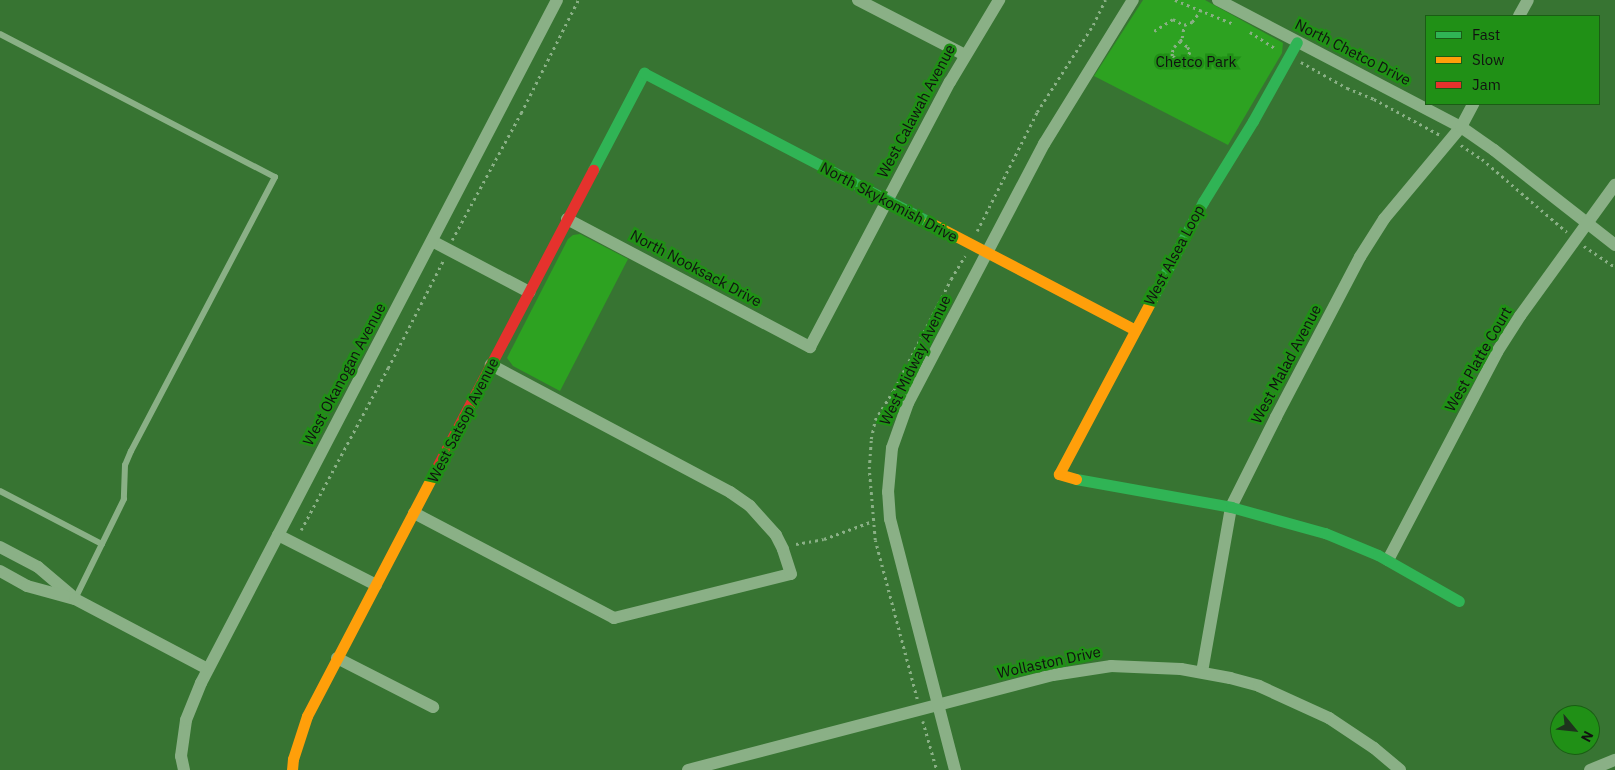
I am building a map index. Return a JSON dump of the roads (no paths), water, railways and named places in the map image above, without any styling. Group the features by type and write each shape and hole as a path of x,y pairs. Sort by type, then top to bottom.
{"street":[{"name":"West Okanogan Avenue","path":"184,770 181,756 186,720 208,668 557,0"},
{"path":"858,0 965,55"},
{"name":"West Calawah Avenue","path":"810,347 965,55 999,0"},
{"name":"West Midway Avenue","path":"955,770 890,519 888,470 898,425 1060,117 1133,0"},
{"name":"North Chetco Drive","path":"1218,0 1460,127 1494,150 1615,245"},
{"path":"1520,15 1528,0"},
{"name":"West Alsea Loop","path":"1231,507 1059,474 1134,329 1203,202 1253,122 1297,42"},
{"name":"North Skykomish Drive","path":"644,73 987,254 1134,329"},
{"name":"West Satsop Avenue","path":"292,770 293,759 307,716 644,73"},
{"name":"West Malad Avenue","path":"1202,672 1231,507 1360,257 1384,219 1450,140 1472,105"},
{"name":"West Platte Court","path":"1388,560 1497,352 1520,316 1577,240 1615,185"},
{"name":"North Nooksack Drive","path":"568,218 810,347"},
{"path":"432,241 529,292"},
{"path":"414,513 614,618 791,574 784,549 776,535 750,506 730,492 491,365"},
{"path":"1231,507 1325,533 1388,560 1459,602"},
{"path":"278,535 376,585"},
{"path":"0,547 38,567 74,598 208,668"},
{"path":"0,572 27,586 74,598"},
{"path":"337,658 433,707"},
{"name":"Wollaston Drive","path":"688,770 1053,675 1111,666 1160,667 1202,672 1259,686 1306,705 1346,728 1400,770"},
{"path":"1590,770 1615,760"}],"lane":[{"path":"0,34 275,177 131,451 125,465 124,499 74,598"},
{"path":"0,491 102,544"}],"park label":[{"name":"Chetco Park","path":"1196,62"}]}
